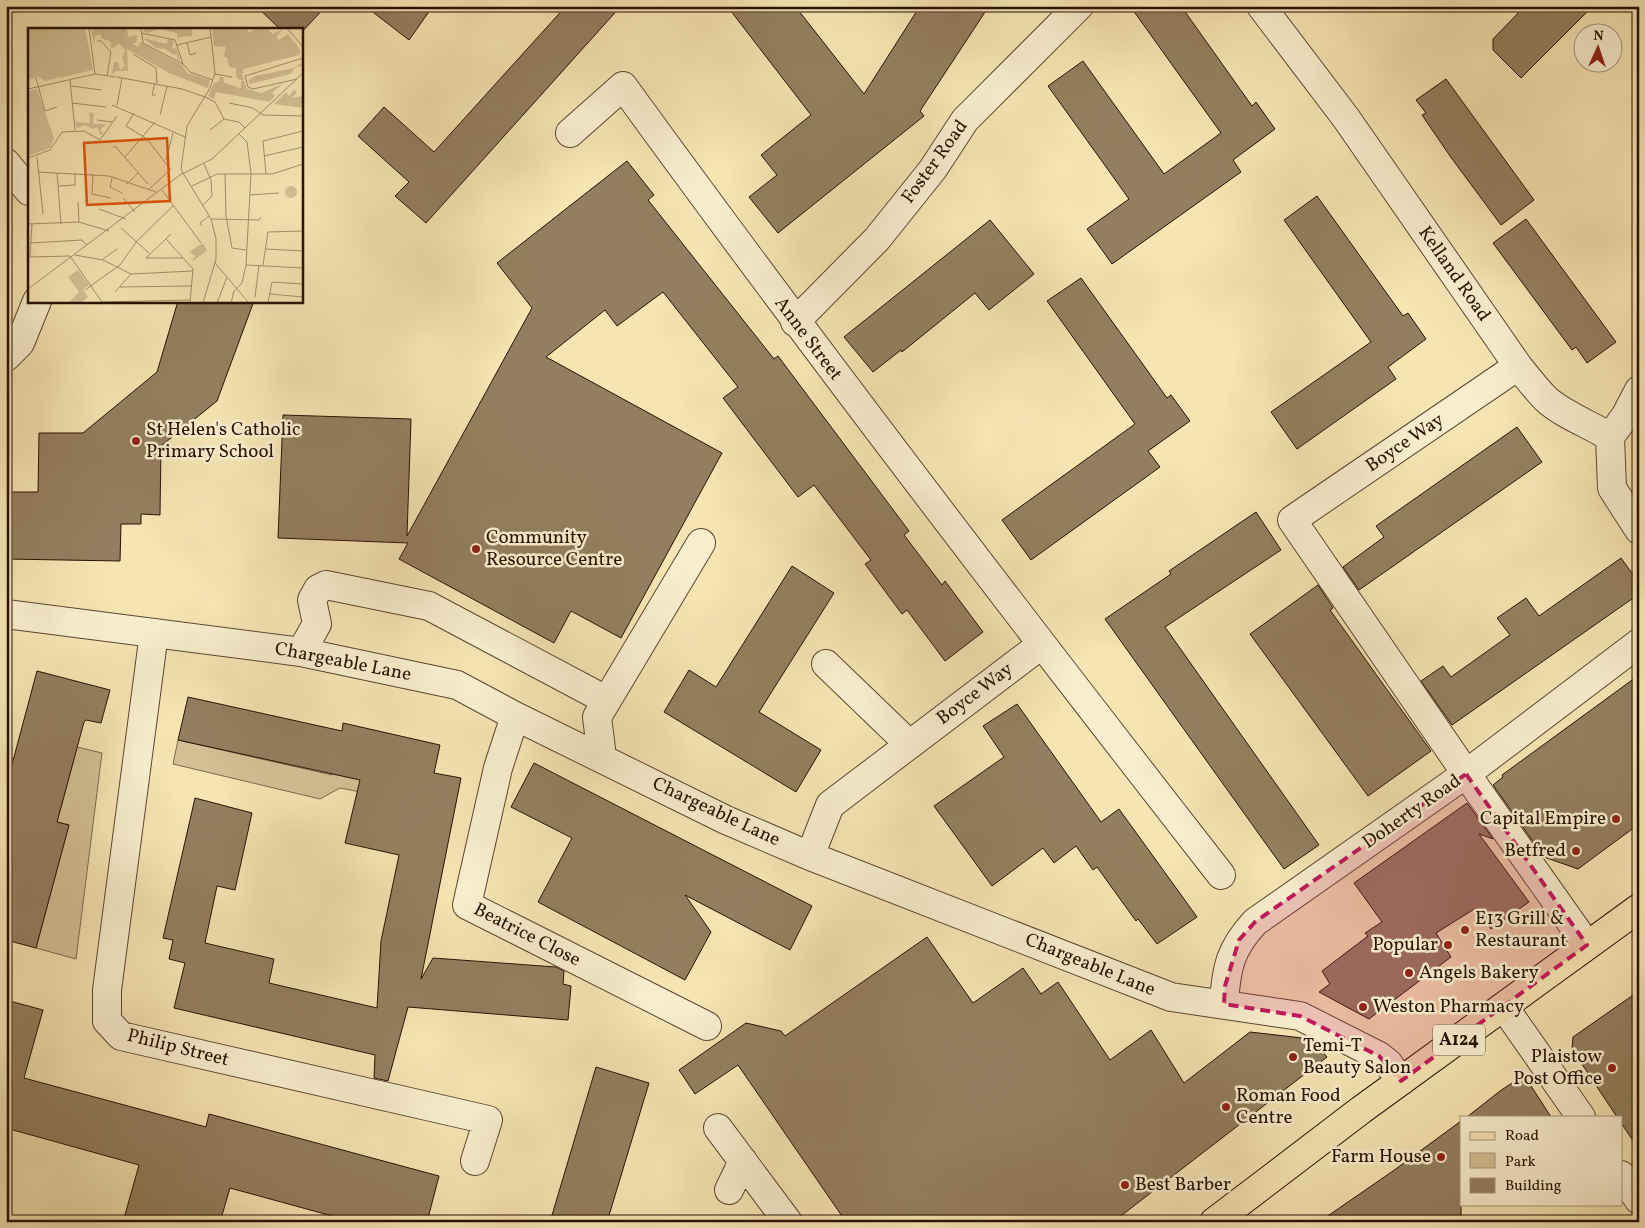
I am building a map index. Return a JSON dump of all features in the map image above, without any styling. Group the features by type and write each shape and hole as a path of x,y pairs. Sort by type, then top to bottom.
{"main road":[{"name":"A124","path":"1214,1222 1639,908"}],"street":[{"name":"Foster Road","path":"795,322 877,239 933,170 965,120 1079,6"},
{"name":"Kelland Road","path":"1261,6 1346,118 1518,366 1547,400 1568,415 1587,422 1610,437"},
{"name":"Anne Street","path":"570,133 623,86 795,322 1041,645"},
{"path":"6,163 28,190"},
{"path":"6,357 20,343 37,302"},
{"name":"Boyce Way","path":"1466,774 1292,520 1518,366"},
{"path":"1639,390 1626,415 1610,437 1612,488 1639,530"},
{"path":"602,757 597,717 701,543"},
{"path":"301,652 317,624 312,600 318,588 326,585 429,606 606,700"},
{"name":"Chargeable Lane","path":"6,614 301,652 457,685 515,716 602,757 726,820 810,856 1171,997 1300,1016 1379,1056 1388,1063 1401,1082"},
{"name":"Philip Street","path":"154,633 107,990 107,1022 122,1036 488,1120 475,1161"},
{"name":"Doherty Road","path":"1224,1004 1228,966 1239,940 1256,922 1466,774 1639,643"},
{"name":"Boyce Way","path":"810,856 830,805 1041,645"},
{"path":"1041,645 1220,875"},
{"path":"826,664 909,744"},
{"name":"Beatrice Close","path":"515,716 498,768 466,905 707,1026"},
{"path":"1466,774 1587,945"},
{"path":"1504,1007 1580,1116"},
{"path":"718,1128 788,1222"},
{"path":"729,1190 743,1161"}],"highlighted area":[{"path":"1466,774 1587,945 1401,1081 1379,1056 1300,1016 1224,1004 1225,986 1239,940 1255,922"}],"green space":[{"path":"178,740 332,775 334,767 426,805 340,788 320,799 173,764"},
{"path":"77,747 102,753 76,959 36,948 69,825 57,822"},
{"path":"6,756 14,758 6,787"}],"building":[{"path":"256,6 326,6 302,32 302,28 279,28"},
{"path":"365,6 433,6 409,40"},
{"path":"566,6 621,6 426,223 395,196 409,182 358,136 384,107 434,152"},
{"path":"727,6 795,6 864,94 920,6 989,6 920,111 924,116 778,233 749,197 777,175 761,155 811,115"},
{"path":"1130,6 1181,6 1252,106 1256,102 1275,129 1233,160 1241,172 1112,264 1087,229 1129,199 1048,86 1083,61 1164,174 1221,133"},
{"path":"1525,6 1593,6 1577,22 1572,22 1572,27 1521,78 1493,50 1493,39"},
{"path":"1446,79 1534,200 1501,225 1422,115 1426,113 1416,100"},
{"path":"627,161 654,195 648,200 774,359 778,356 909,531 904,535 942,585 945,581 983,632 945,661 907,610 902,614 865,564 871,560 814,485 798,497 723,398 738,387 663,292 617,326 605,310 546,357 722,453 621,638 571,611 554,643 399,559 408,543 278,538 283,415 411,419 407,536 532,308 497,263"},
{"path":"1317,196 1403,316 1408,313 1426,339 1388,367 1396,379 1297,449 1271,412 1371,342 1284,220"},
{"path":"1526,219 1616,342 1587,363 1576,347 1572,350 1493,243"},
{"path":"990,220 1034,274 989,310 975,293 902,352 901,350 873,372 844,337"},
{"path":"1081,278 1167,398 1171,395 1190,421 1148,451 1160,467 1031,560 1002,520 1135,424 1047,301"},
{"path":"178,302 254,302 217,401 161,446 160,515 141,514 141,524 121,524 120,561 6,559 7,492 38,492 39,433 83,433 157,372"},
{"path":"1517,427 1542,462 1359,590 1343,567 1384,537 1376,526"},
{"path":"1256,512 1281,550 1165,627 1319,845 1284,869 1105,619 1171,574 1169,571"},
{"path":"1621,558 1639,583 1639,594 1452,725 1421,681 1443,666 1451,677 1510,635 1497,618 1526,598 1539,616"},
{"path":"792,566 834,593 759,712 821,750 796,792 664,712 689,670 716,687"},
{"path":"1318,585 1333,608 1330,610 1431,751 1368,796 1250,634"},
{"path":"37,671 110,690 101,723 86,720 84,722 57,822 69,825 36,948 6,940 6,787"},
{"path":"1639,675 1639,824 1578,869 1544,857 1493,785 1503,777 1502,775"},
{"path":"188,697 342,731 343,723 440,745 434,773 461,778 421,979 433,958 556,967 564,971 563,984 571,986 568,1020 408,1007 388,1081 374,1078 375,1055 174,1008 185,963 169,959 173,940 163,938 195,798 252,813 235,890 217,886 205,943 274,959 269,983 377,1008 381,941 399,855 345,843 360,780 178,740"},
{"path":"1017,704 1101,822 1119,809 1197,917 1157,944 1138,919 1136,921 1097,867 1093,870 1076,846 1054,863 1043,848 992,886 934,806 1004,757 983,726"},
{"path":"534,763 812,906 790,950 685,895 711,932 685,980 538,902 572,838 511,807"},
{"path":"1467,803 1493,839 1479,834 1529,902 1491,929 1476,908 1436,933 1451,957 1369,1019 1319,992 1330,984 1322,971 1368,936 1365,933 1382,922 1354,883"},
{"path":"927,937 973,1003 1023,968 1041,994 1058,982 1110,1060 1151,1030 1184,1083 1250,1032 1311,1039 1327,1057 1113,1222 846,1222 738,1065 695,1094 679,1070 746,1023 781,1031 785,1036"},
{"name":"Plaistow Post Office","path":"1639,991 1639,1149 1622,1124 1622,1116 1616,1116 1572,1049 1573,1037"},
{"path":"6,1000 43,1010 24,1078 206,1127 209,1114 439,1176 427,1222 354,1222 230,1188 220,1222 123,1222 139,1165 6,1128"},
{"path":"596,1067 649,1083 607,1222 550,1222"},
{"path":"1524,1075 1550,1116 1468,1116"},
{"path":"1460,1122 1461,1222 1319,1222"}],"place":[{"name":"St Helen's Catholic Primary School","path":"136,441"},
{"name":"Community Resource Centre","path":"476,549"},
{"name":"Capital Empire","path":"1616,819"},
{"name":"Betfred","path":"1576,851"},
{"name":"E13 Grill & Restaurant","path":"1465,930"},
{"name":"Popular","path":"1448,945"},
{"name":"Angels Bakery","path":"1409,973"},
{"name":"Weston Pharmacy","path":"1363,1007"},
{"name":"Temi-T Beauty Salon","path":"1293,1057"},
{"name":"Plaistow Post Office","path":"1612,1068"},
{"name":"Roman Food Centre","path":"1226,1107"},
{"name":"Farm House","path":"1441,1157"},
{"name":"Best Barber","path":"1125,1185"}]}
